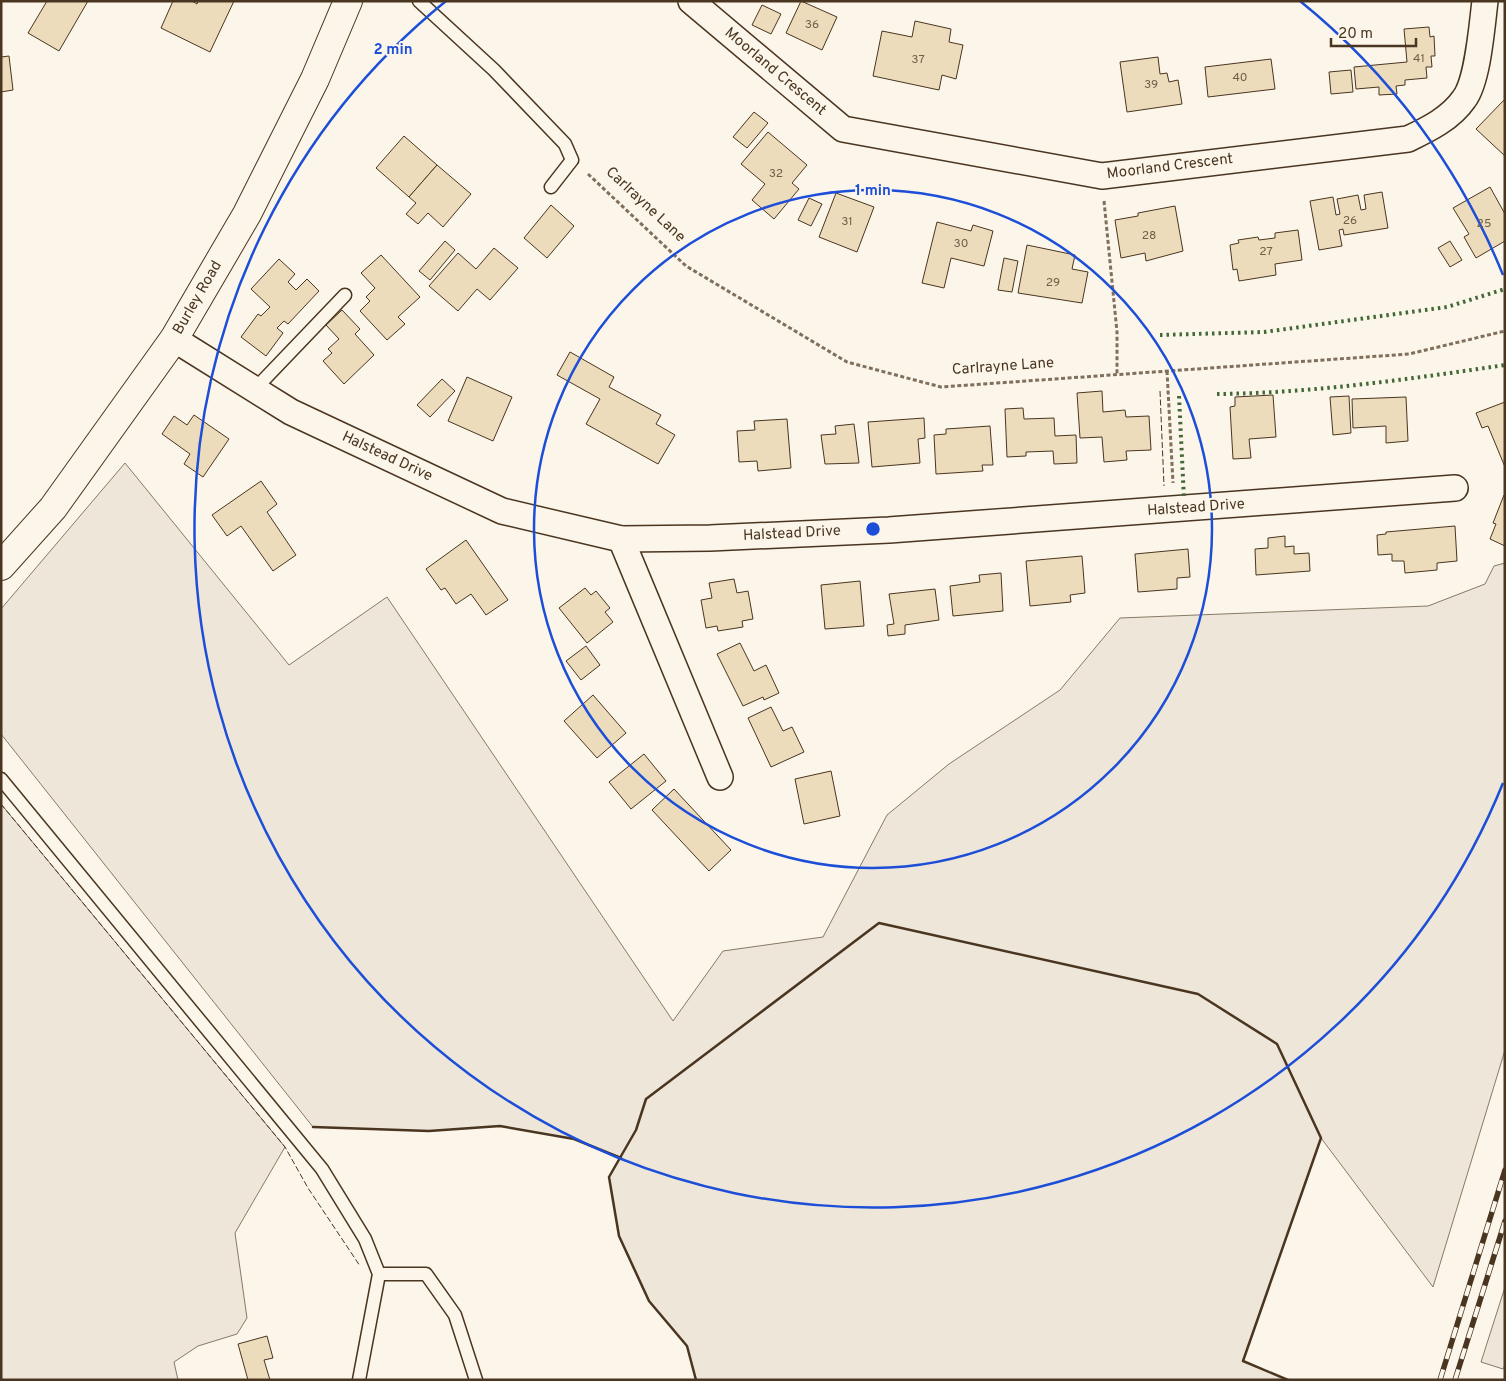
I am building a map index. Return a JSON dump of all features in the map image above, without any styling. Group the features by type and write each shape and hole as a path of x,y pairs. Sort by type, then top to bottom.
{"main road":[{"name":"Burley Road","path":"1,566 53,508 174,339 247,214 315,79 348,1"}],"street":[{"name":"Moorland Crescent","path":"691,1 843,129 1102,176 1408,138 1436,125 1465,98 1476,64 1484,1"},
{"name":"Halstead Drive","path":"174,339 291,412 502,511 621,538 710,538 889,530 1456,488"},
{"path":"621,538 720,777"}],"lane":[{"path":"419,1 494,70 566,144 572,160 551,187"},
{"path":"255,389 345,295"},
{"path":"1,779 322,1169 365,1239 379,1274 359,1380"},
{"path":"379,1274 426,1274 455,1315 476,1380"}],"path":[{"name":"Carlrayne Lane","path":"572,160 686,266 847,362 941,387 1409,354 1505,331"},
{"path":"1102,176 1117,332 1117,375"},
{"path":"1167,371 1174,510"}],"shaded area":[{"path":"125,463 289,665 387,597 673,1021 723,951 823,937 887,815 949,764 1060,690 1120,618 1428,606 1485,584 1494,566 1505,563 1505,1050 1433,1287 1321,1138 1243,1361 1288,1380 696,1380 687,1346 649,1301 619,1236 609,1177 620,1157 574,1139 500,1126 429,1131 313,1127 1,734 1,609"},
{"path":"1,804 285,1147 235,1233 247,1318 237,1334 198,1346 174,1362 178,1380 1,1380"},
{"path":"1505,1287 1505,1365 1503,1369 1481,1362"}],"building":[{"path":"47,1 88,1 59,51 28,33"},
{"path":"173,1 192,1 197,4 198,1 234,1 210,52 161,28"},
{"path":"801,1 837,17 822,50 786,33"},
{"path":"762,5 781,14 771,34 752,25"},
{"path":"915,21 951,29 949,42 963,45 956,79 942,75 939,90 873,76 882,31 912,37"},
{"path":"1429,27 1430,37 1434,36 1435,56 1431,56 1432,67 1426,67 1427,78 1405,80 1405,85 1396,86 1397,94 1379,95 1379,87 1356,89 1354,67 1407,62 1404,29"},
{"path":"9,56 13,90 1,92 1,57"},
{"path":"1158,57 1160,74 1167,73 1169,82 1178,80 1182,104 1127,112 1120,62"},
{"path":"1271,59 1275,89 1208,97 1205,67"},
{"path":"1351,70 1353,92 1331,94 1329,72"},
{"path":"1505,99 1505,156 1476,129"},
{"path":"754,112 768,123 747,148 733,137"},
{"path":"768,132 807,165 792,183 799,189 774,219 752,200 765,184 741,164"},
{"path":"404,136 437,165 409,197 376,168"},
{"path":"437,165 471,194 443,227 428,213 418,224 406,214 416,203 409,197"},
{"path":"1490,187 1505,214 1505,241 1476,258 1464,237 1469,234 1453,208"},
{"path":"1382,192 1388,228 1344,235 1343,229 1339,230 1342,246 1319,250 1310,201 1333,197 1336,215 1340,214 1337,199 1358,195 1361,210 1366,209 1364,195"},
{"path":"836,193 874,207 857,252 819,237"},
{"path":"809,198 822,204 811,226 798,220"},
{"path":"551,205 574,226 547,258 524,238"},
{"path":"1175,206 1183,251 1146,261 1145,253 1121,258 1115,220 1138,216 1138,213"},
{"path":"937,222 971,231 973,225 993,231 984,266 951,258 944,288 922,283"},
{"path":"1298,230 1302,260 1275,264 1276,275 1239,281 1237,269 1233,270 1230,245 1239,243 1238,240 1258,237 1259,240 1275,238 1275,233"},
{"path":"445,241 455,250 430,280 419,271"},
{"path":"1450,241 1462,260 1450,267 1438,248"},
{"path":"1027,245 1075,255 1072,269 1088,272 1082,303 1018,293"},
{"path":"494,248 518,268 490,300 477,289 458,311 429,286 458,253 476,269"},
{"path":"381,255 420,297 398,317 405,324 387,340 360,311 370,301 366,297 375,288 361,273"},
{"path":"1004,258 1018,261 1012,292 998,290"},
{"path":"279,259 295,274 288,282 296,290 307,279 319,291 288,324 284,321 277,328 283,333 266,356 241,337 258,314 261,316 270,307 251,289"},
{"path":"342,310 360,329 355,334 374,355 344,384 323,361 332,353 328,349 339,339 326,325"},
{"path":"570,352 614,377 609,387 661,415 656,424 675,435 658,464 586,424 600,399 557,375"},
{"path":"467,377 512,397 493,441 448,421"},
{"path":"442,379 455,391 430,417 417,405"},
{"path":"1102,391 1103,412 1125,410 1126,417 1149,416 1151,450 1126,451 1127,460 1104,462 1102,437 1080,438 1077,393"},
{"path":"1273,395 1276,437 1249,439 1251,458 1233,459 1230,407 1235,406 1235,397"},
{"path":"1349,396 1351,433 1333,435 1330,397"},
{"path":"1406,397 1408,441 1386,443 1386,426 1353,428 1352,399"},
{"path":"1505,402 1505,467 1488,426 1482,428 1476,413"},
{"path":"1023,408 1024,419 1054,418 1055,436 1076,435 1077,463 1054,464 1053,451 1026,452 1026,456 1007,457 1005,409"},
{"path":"194,415 229,439 203,477 184,464 190,454 162,434 174,416 187,425"},
{"path":"924,418 925,438 918,439 920,463 872,467 868,422"},
{"path":"787,419 791,468 758,471 757,461 739,462 737,431 755,430 754,421"},
{"path":"854,424 859,463 825,464 821,435 836,434 835,426"},
{"path":"990,426 993,465 982,465 983,471 936,474 934,435 946,434 946,429"},
{"path":"261,481 277,504 267,512 296,555 273,571 241,526 227,536 212,515"},
{"path":"1504,495 1505,546 1490,539 1496,524 1493,523"},
{"path":"1455,526 1457,561 1437,563 1437,570 1405,573 1404,561 1392,561 1392,554 1378,555 1377,535 1386,534 1386,532"},
{"path":"1285,536 1285,547 1294,546 1294,554 1309,553 1310,571 1256,575 1255,549 1268,548 1268,538"},
{"path":"466,540 508,600 486,615 471,594 456,604 445,588 441,590 426,569"},
{"path":"1188,549 1190,577 1177,578 1177,589 1138,592 1135,554"},
{"path":"1082,556 1085,593 1070,595 1071,602 1030,606 1026,561"},
{"path":"1001,573 1003,611 953,616 950,586 980,582 979,575"},
{"path":"734,579 737,593 748,591 753,619 742,621 743,627 718,631 717,626 706,628 701,600 712,598 709,583"},
{"path":"860,581 864,626 825,629 821,585"},
{"path":"585,588 591,595 596,591 610,608 605,612 613,622 587,643 559,608"},
{"path":"935,589 939,620 905,625 905,634 888,636 887,625 894,624 889,594"},
{"path":"740,643 754,671 766,665 779,693 764,700 763,697 743,706 717,654"},
{"path":"586,646 600,665 581,680 566,661"},
{"path":"593,695 626,733 597,758 564,721"},
{"path":"771,707 783,731 792,727 804,752 771,767 748,718"},
{"path":"644,754 666,781 631,809 609,782"},
{"path":"831,771 840,816 804,824 795,779"},
{"path":"674,789 731,850 709,871 652,810"},
{"path":"267,1336 273,1358 264,1360 270,1380 248,1380 238,1344"}],"railway":[{"path":"1440,1380 1505,1170"},
{"path":"1455,1380 1505,1221"}],"hedge":[{"path":"1160,335 1264,332 1447,307 1505,289"},
{"path":"1217,394 1326,388 1505,365"},
{"path":"1179,396 1184,499"}],"fence":[{"path":"1160,391 1164,486"},
{"path":"1,804 285,1147 308,1188 360,1266"}],"wall":[{"path":"696,1380 687,1346 649,1301 619,1236 609,1177 636,1130 646,1099 879,923 1198,994 1277,1044 1321,1138 1243,1361 1288,1380"},
{"path":"313,1127 429,1131 500,1126 574,1139 621,1158"}]}
